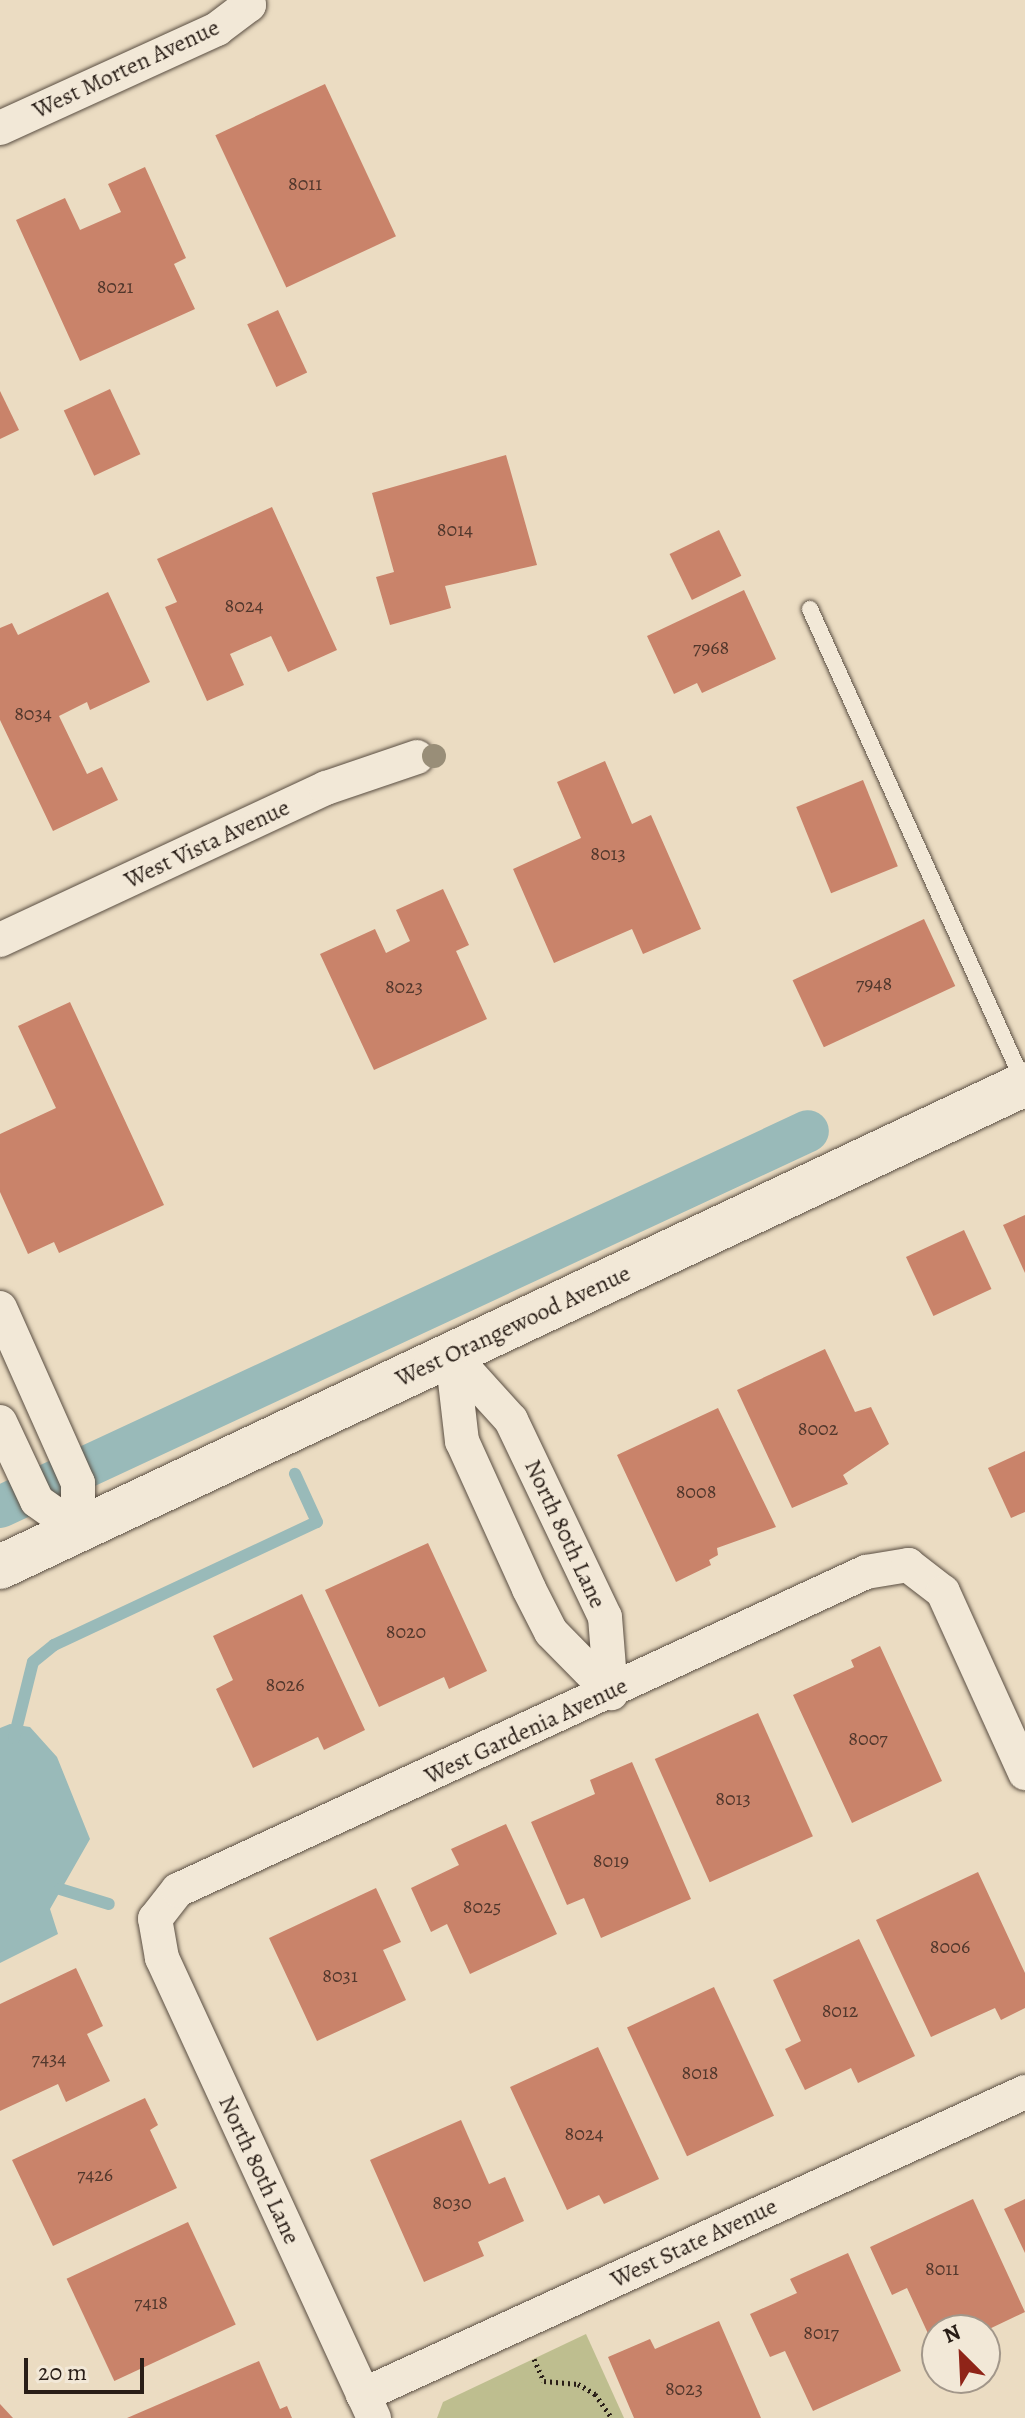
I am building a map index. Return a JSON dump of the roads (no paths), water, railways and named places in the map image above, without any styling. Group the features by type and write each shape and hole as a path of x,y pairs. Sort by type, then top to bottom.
{"street":[{"name":"West Morten Avenue","path":"0,128 217,29 249,2"},
{"name":"West Vista Avenue","path":"0,940 326,788 417,757"},
{"name":"West Orangewood Avenue","path":"0,1567 1025,1084"},
{"path":"3,1323 72,1470 78,1530"},
{"name":"North 80th Lane","path":"452,1355 511,1420 605,1617 611,1693"},
{"path":"452,1355 462,1441 504,1534 551,1632 611,1693"},
{"path":"0,1422 32,1489 78,1530"},
{"path":"504,1534 554,1512"},
{"name":"West Gardenia Avenue","path":"155,1919 178,1890 611,1693 866,1572 908,1565 943,1592 1025,1773"},
{"name":"North 80th Lane","path":"155,1919 162,1958 369,2406"},
{"name":"West State Avenue","path":"369,2406 1025,2092"}],"lane":[{"path":"810,609 1025,1084"}],"water":[{"path":"10,1724 30,1727 57,1757 90,1839 50,1909 58,1934 0,1963 0,1728"}],"waterway":[{"path":"0,1507 808,1131"},
{"path":"14,1738 33,1662 54,1645 317,1522 295,1474"},
{"path":"60,1889 109,1904"}]}
